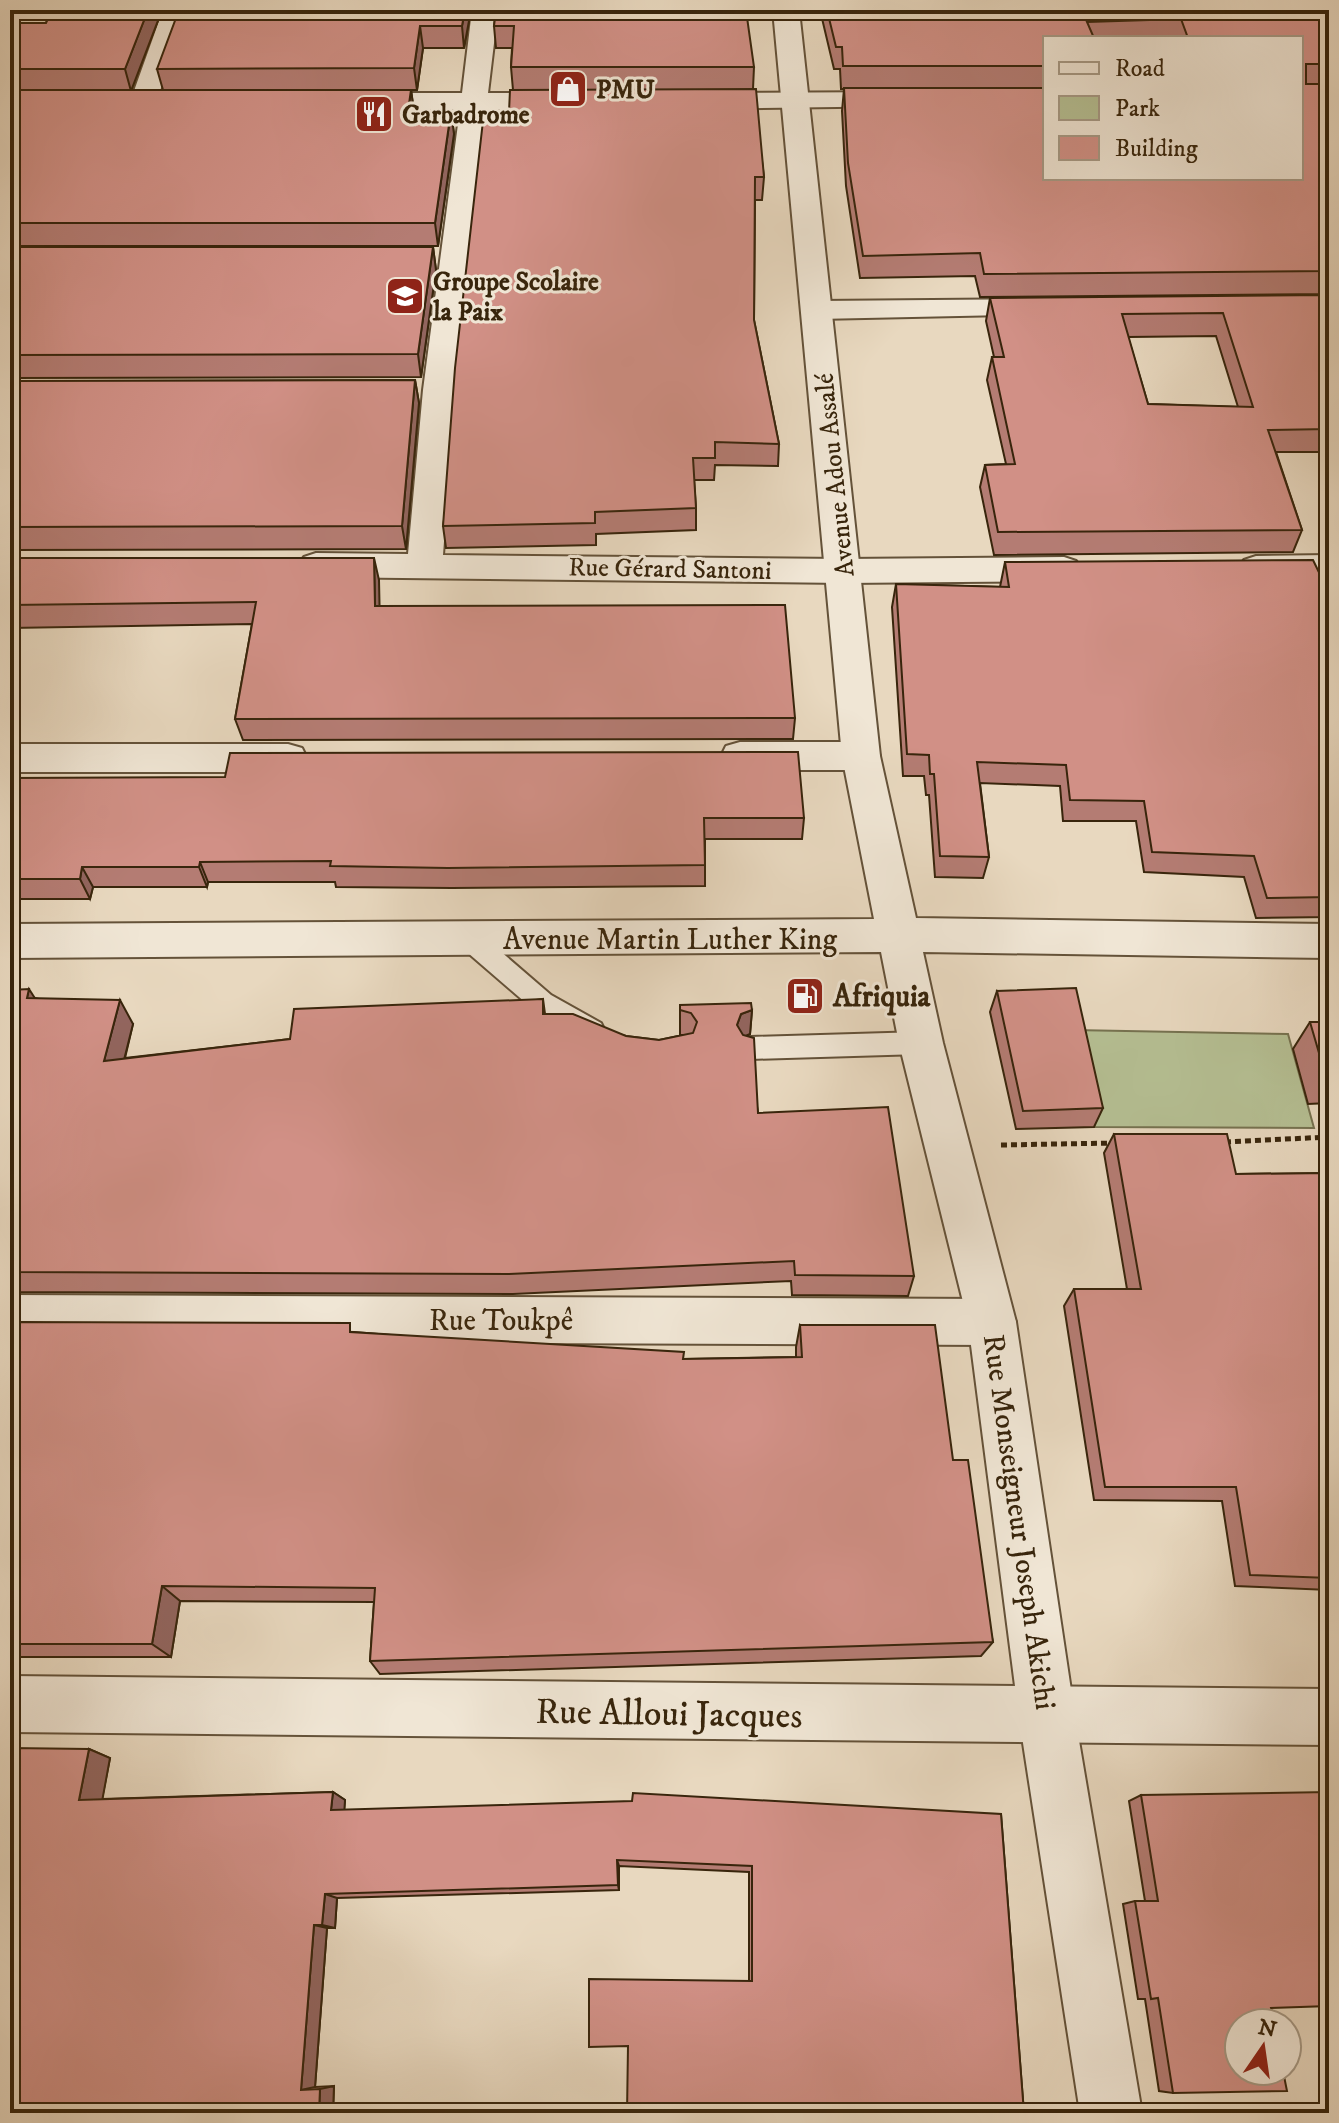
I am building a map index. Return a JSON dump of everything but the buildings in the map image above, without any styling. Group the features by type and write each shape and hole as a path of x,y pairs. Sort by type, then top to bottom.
{"street":[{"path":"143,102 176,10"},
{"path":"425,565 439,390 485,10"},
{"name":"Avenue Adou Assalé","path":"786,10 861,756 899,938"},
{"path":"1129,10 1138,36"},
{"path":"665,101 935,100"},
{"path":"332,101 601,101"},
{"path":"114,102 175,102"},
{"path":"423,258 455,258"},
{"path":"818,310 1073,308"},
{"path":"407,390 439,390"},
{"name":"Rue Gérard Santoni","path":"281,565 844,571 1094,569"},
{"path":"1219,568 1329,567"},
{"path":"704,756 861,756"},
{"path":"10,758 325,757"},
{"name":"Avenue Martin Luther King","path":"10,941 899,938 1329,941"},
{"name":"Rue Monseigneur Joseph Akichi","path":"899,938 921,1043 992,1322 1047,1717 1111,2113"},
{"name":"Rue Toukpê","path":"10,1318 992,1322"},
{"name":"Rue Alloui Jacques","path":"10,1704 1047,1717 1329,1717"}],"lane":[{"path":"469,939 542,1002 617,1042"},
{"path":"751,1048 921,1043"}],"path":[{"path":"1213,1142 1329,1137"},
{"path":"948,1146 1120,1143"}],"green space":[{"path":"1073,1030 1288,1034 1314,1128 1094,1127"}],"place":[{"name":"PMU","path":"568,89"},
{"name":"Garbadrome","path":"374,114"},
{"name":"Groupe Scolaire la Paix","path":"405,296"},
{"name":"Afriquia","path":"805,996"}]}
